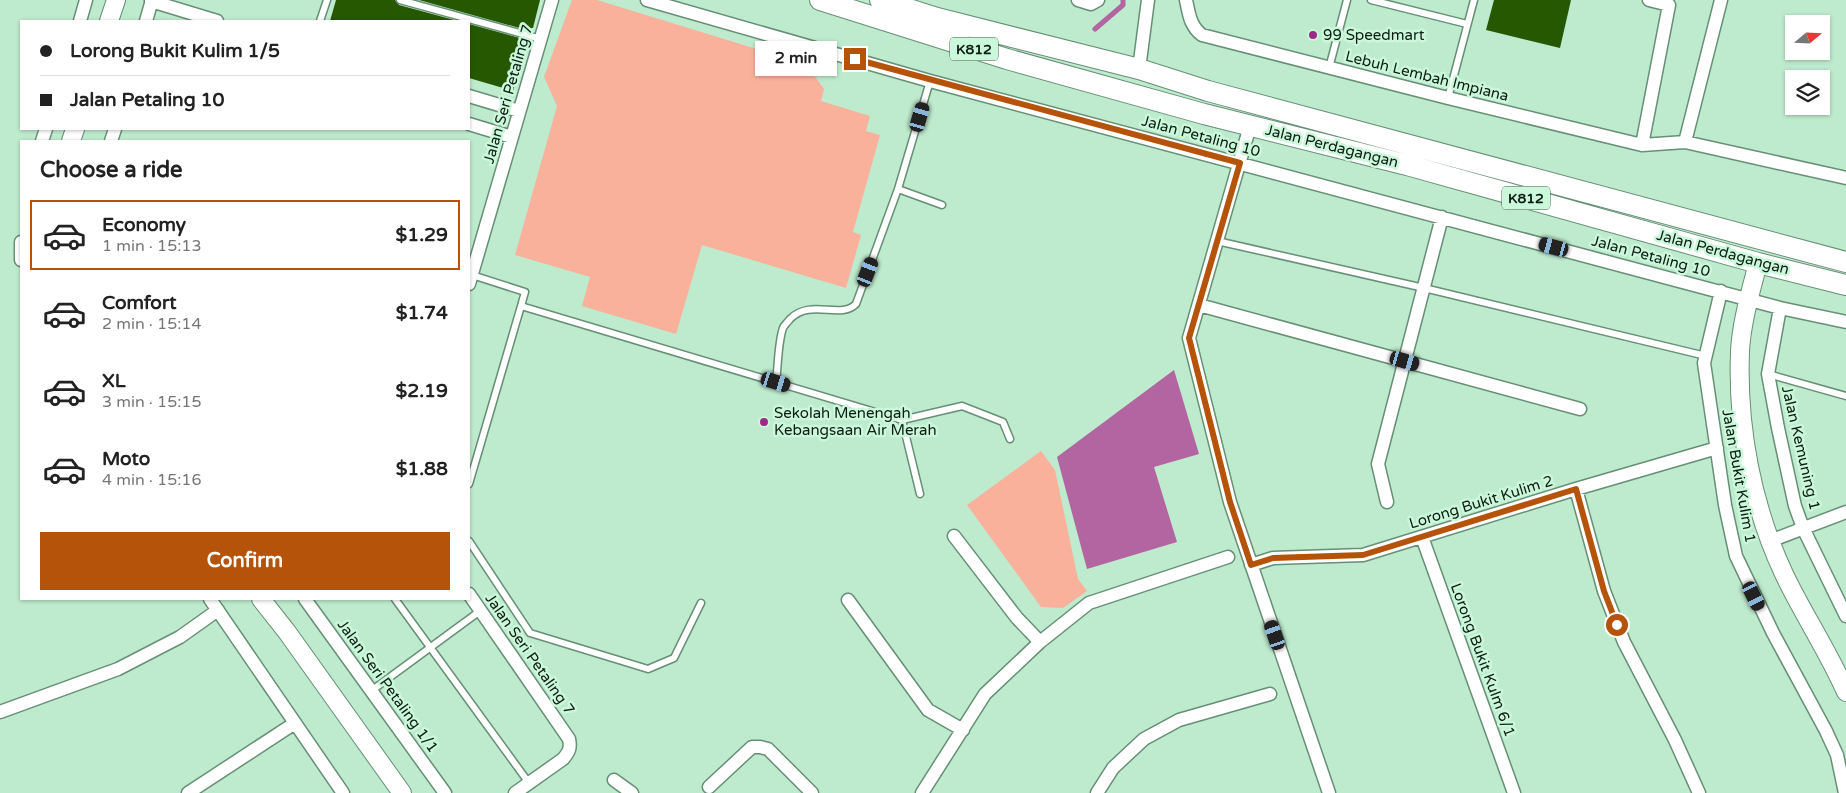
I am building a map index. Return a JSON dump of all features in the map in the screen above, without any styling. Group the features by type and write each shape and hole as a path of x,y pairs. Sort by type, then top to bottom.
{"main road":[{"name":"Jalan Perdagangan","path":"820,0 1007,59 1250,126 1407,165 1758,263 1846,285"},
{"name":"Jalan Perdagangan","path":"880,0 937,18 1139,69 1208,91 1846,262"}],"street":[{"path":"80,20 86,0"},
{"path":"109,20 116,0"},
{"name":"Jalan Seri Petaling 7","path":"470,278 552,0"},
{"name":"Jalan Petaling 10","path":"647,0 930,80 1748,299"},
{"path":"1139,69 1148,0"},
{"name":"Lebuh Lembah Impiana","path":"1186,0 1189,18 1194,29 1202,35 1642,145 1685,142 1846,178"},
{"path":"1642,145 1669,5 1649,0"},
{"path":"1685,142 1721,0"},
{"path":"146,20 151,1 214,20"},
{"path":"470,96 519,111"},
{"path":"470,124 512,136"},
{"path":"1250,126 1189,338 1230,502 1329,793"},
{"path":"1387,502 1378,464 1442,217"},
{"path":"1758,263 1748,299 1740,351 1742,428 1758,501 1770,541 1785,575 1844,683"},
{"name":"Jalan Bukit Kulim 1","path":"1721,291 1704,363 1725,505 1736,556 1773,634 1826,731 1837,756 1845,793"},
{"path":"1748,299 1846,322"},
{"path":"1199,305 1580,409"},
{"name":"Jalan Kemuning 1","path":"1780,308 1768,374 1793,498 1803,528 1842,598 1846,616"},
{"name":"Lorong Bukit Kulim 2","path":"1251,565 1273,558 1363,555 1576,489 1717,448"},
{"path":"1576,489 1604,591 1624,642 1675,740 1698,793"},
{"path":"1770,541 1846,512"},
{"path":"954,536 1017,618 1040,642"},
{"name":"Lorong Bukit Kulm 6/1","path":"1422,537 1514,793"},
{"path":"922,793 985,694 1040,642 1089,603 1228,557"},
{"name":"Jalan Seri Petaling 7","path":"470,596 570,739 571,746 563,759 530,783"},
{"path":"211,600 343,793"},
{"path":"262,600 402,793"},
{"name":"Jalan Seri Petaling 1/1","path":"306,600 444,793"},
{"path":"848,600 928,710 963,730"},
{"path":"0,712 118,669 180,637 218,610"},
{"path":"1097,793 1113,768 1144,739 1179,720 1270,694"},
{"path":"188,793 295,723"},
{"path":"709,787 752,747 760,747 768,749 812,793"},
{"path":"614,780 632,793"},
{"path":"515,793 530,783"}],"lane":[{"path":"320,20 327,0"},
{"path":"400,0 541,39"},
{"path":"1329,68 1347,0"},
{"path":"1371,0 1467,24"},
{"path":"1448,98 1474,0"},
{"path":"776,382 783,326 795,315 808,309 844,310 852,309 856,304 898,189 930,80"},
{"path":"898,189 942,205"},
{"path":"1217,241 1424,288 1706,356"},
{"path":"470,278 525,292 470,481"},
{"path":"521,306 902,420 962,406 1003,422 1010,439"},
{"path":"1768,374 1846,396"},
{"path":"902,420 920,494"},
{"path":"470,543 530,633 648,669 674,658 701,603"},
{"path":"396,600 429,648 530,783"},
{"path":"371,691 480,611"}],"shaded area":[{"path":"572,0 597,0 806,64 824,89 821,101 870,116 866,131 880,135 853,232 861,235 846,288 702,245 676,334 582,306 590,277 515,255 557,106 544,77"},
{"path":"1174,370 1199,454 1154,467 1177,542 1087,569 1057,457"},
{"path":"1041,451 1055,470 1078,579 1087,591 1063,608 1041,607 967,505"}],"building":[{"path":"336,0 395,0 399,5 454,20 330,20"},
{"path":"419,0 540,0 533,28 530,31"},
{"path":"1494,0 1571,0 1560,48 1486,30"},
{"path":"470,24 527,40 513,91 470,78"}],"waterway":[{"path":"1095,29 1123,5 1123,0"}],"place":[{"name":"99 Speedmart","path":"1313,35"},
{"name":"Sekolah Menengah Kebangsaan Air Merah","path":"764,422"}],"route":[{"path":"855,59 1240,163 1189,338 1230,502 1251,565 1273,558 1363,555 1576,489 1604,591 1617,625"}]}
